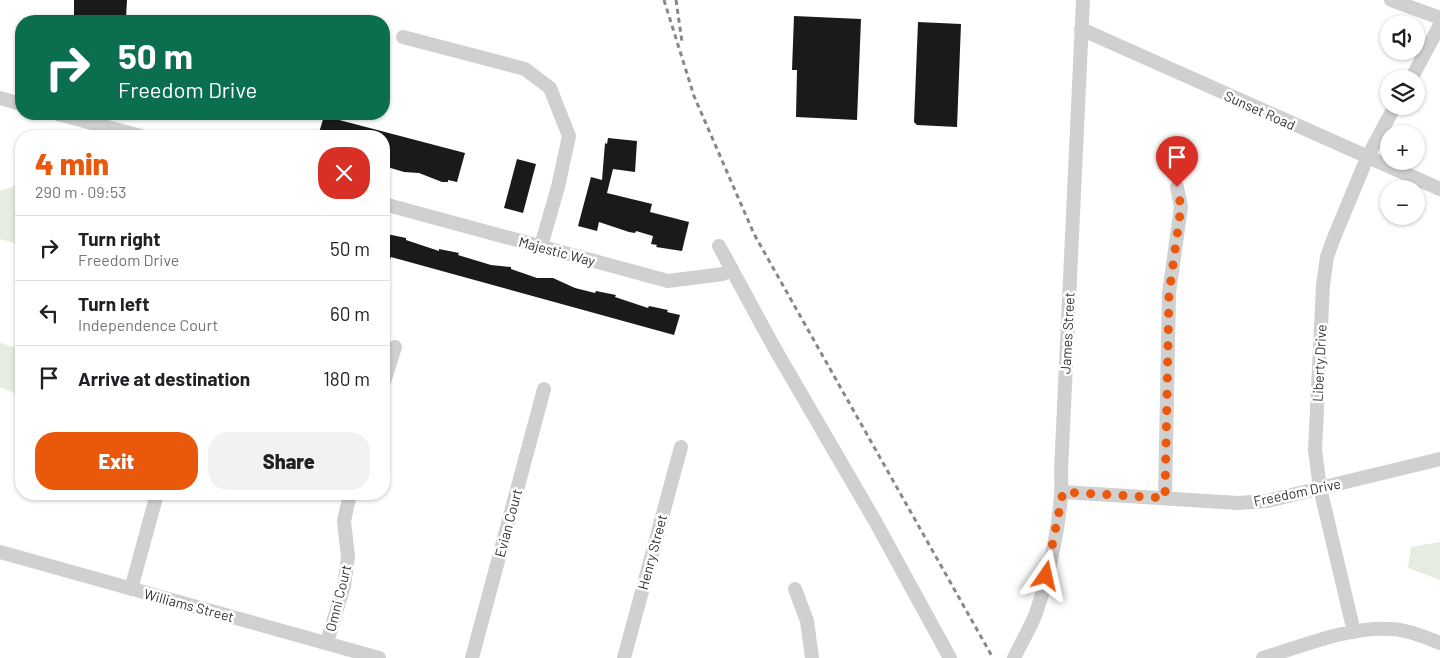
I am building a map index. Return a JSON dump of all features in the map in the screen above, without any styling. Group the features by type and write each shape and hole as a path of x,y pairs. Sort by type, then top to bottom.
{"street":[{"name":"James Street","path":"1014,658 1035,614 1046,576 1063,492 1061,461 1083,0"},
{"path":"1391,0 1440,18"},
{"path":"1416,70 1440,25"},
{"name":"Sunset Road","path":"1081,29 1440,189"},
{"path":"403,37 524,69 550,88 568,136 558,187 541,246"},
{"path":"0,98 15,102"},
{"name":"Liberty Drive","path":"1354,632 1320,488 1315,450 1323,285 1327,257 1367,158 1391,115"},
{"path":"81,120 118,130"},
{"path":"1165,498 1169,294 1181,207 1177,187"},
{"name":"Majestic Way","path":"390,206 668,282 723,274 732,269"},
{"path":"719,246 775,349 875,521 950,658"},
{"path":"390,363 395,347"},
{"name":"Evian Court","path":"472,658 544,389"},
{"name":"Henry Street","path":"624,658 681,446"},
{"name":"Freedom Drive","path":"1063,492 1238,503 1266,500 1440,459"},
{"path":"132,589 156,500"},
{"name":"Omni Court","path":"327,642 344,586 348,557 344,521 349,500"},
{"name":"Williams Street","path":"0,552 379,658"},
{"path":"795,589 806,621 812,658"},
{"path":"1262,658 1354,632 1392,629 1421,636 1440,644"}],"shaded area":[{"path":"15,186 15,243 0,239 0,191"},
{"path":"0,343 15,347 15,393 0,387"},
{"path":"1440,542 1440,580 1408,568 1411,547"}],"building":[{"path":"74,0 127,0 126,15 74,15"},
{"path":"794,16 861,19 857,120 796,117 797,70 792,70"},
{"path":"918,22 961,24 957,127 917,125 914,122"},
{"path":"323,120 339,120 377,130 320,130"},
{"path":"390,133 465,153 457,182 448,180 448,182 442,182 419,173 404,172 390,168"},
{"path":"608,138 637,141 635,172 613,169 607,193 652,204 650,212 689,222 682,251 656,247 657,245 651,244 653,236 636,231 635,233 629,232 599,222 597,231 578,226 591,177 602,180 605,143 607,144"},
{"path":"517,159 536,164 523,213 504,208"},
{"path":"390,235 406,238 406,240 439,251 439,249 459,253 458,255 491,265 511,267 511,269 537,278 553,278 575,288 595,293 596,291 616,295 615,297 648,308 649,306 668,310 667,312 680,315 674,335 391,257 390,259"}],"railway":[{"path":"664,0 694,96 754,234 993,658"},
{"path":"676,0 682,42"}],"route":[{"path":"1046,576 1063,492 1165,498 1169,294 1181,207 1177,187"}]}
